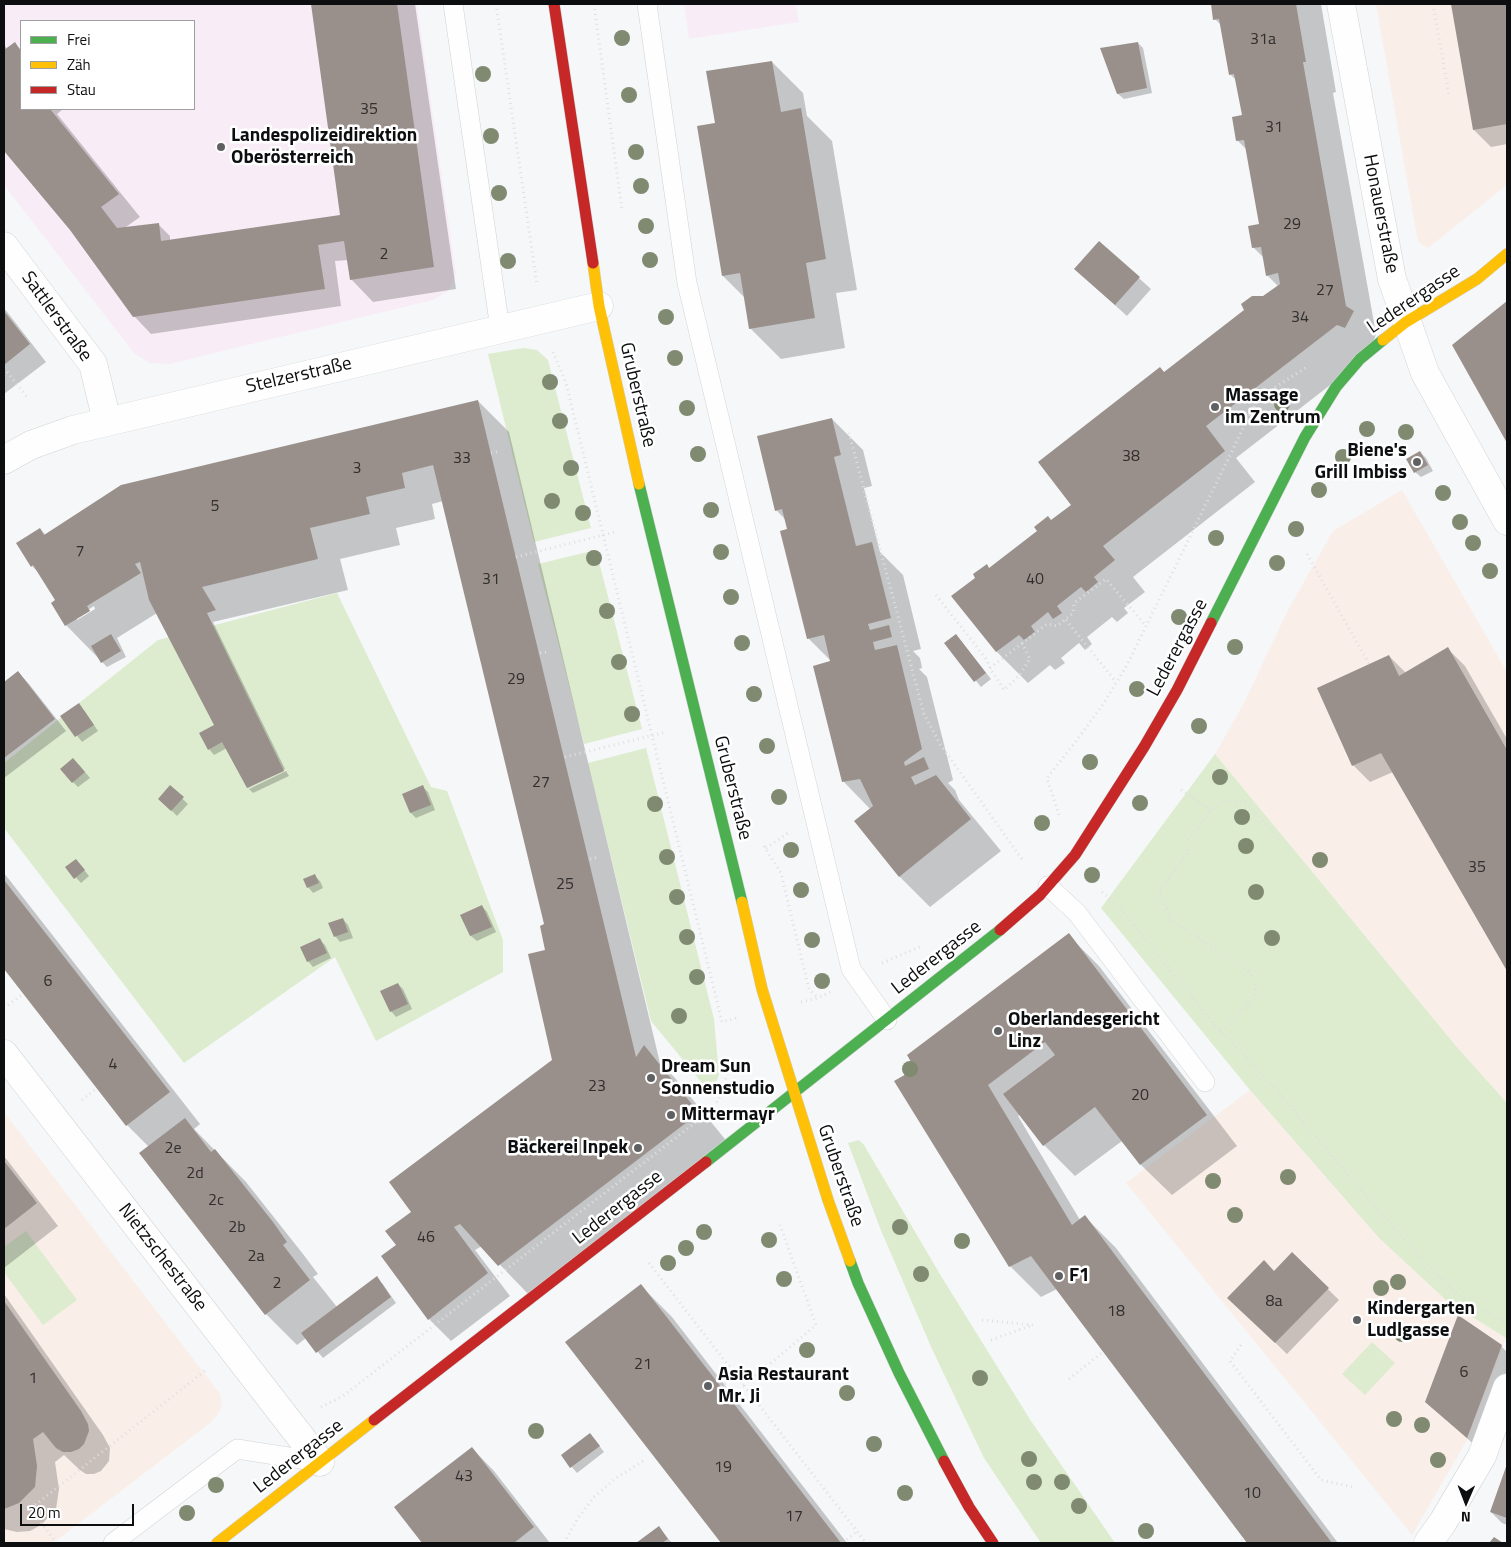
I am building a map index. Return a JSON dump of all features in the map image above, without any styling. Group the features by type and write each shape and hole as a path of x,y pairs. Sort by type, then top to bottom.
{"street":[{"name":"Gruberstraße","path":"554,4 599,306 648,523 762,989 828,1200 858,1283 899,1373 932,1438 969,1507 993,1543"},
{"name":"Honauerstraße","path":"1341,4 1392,279 1425,373 1507,520"},
{"name":"Sattlerstraße","path":"4,246 92,364 107,421"},
{"name":"Lederergasse","path":"217,1543 887,1020 1000,930 1048,886 1075,855 1144,747 1185,673 1305,437 1331,395 1360,360 1406,322 1476,279 1507,254"},
{"name":"Stelzerstraße","path":"4,460 31,445 63,433 107,421 599,306"},
{"name":"Nietzschestraße","path":"4,1055 320,1462"},
{"path":"1428,1543 1443,1522 1482,1456 1507,1388"}],"lane":[{"path":"453,4 500,329"},
{"path":"648,4 691,303 850,969 887,1020"},
{"path":"1048,886 1077,913 1205,1082"},
{"path":"113,1543 237,1449 320,1462"}],"path":[{"path":"496,4 536,281 554,358 566,384 722,1022"},
{"path":"594,4 622,216"},
{"path":"1433,4 1448,95"},
{"path":"1060,820 1047,778 1080,737 1127,665 1258,398 1314,362"},
{"path":"4,368 27,398"},
{"path":"848,433 924,714 940,744 1024,866 1032,858"},
{"path":"491,453 500,450"},
{"path":"516,557 648,523"},
{"path":"1307,554 1369,664"},
{"path":"990,668 1047,624 1057,626 1066,620 1073,613 1074,603 1106,579 1146,626"},
{"path":"936,595 987,660 1004,690 1019,676 1030,659 1022,644"},
{"path":"1066,620 1116,682"},
{"path":"540,653 548,652"},
{"path":"565,757 698,724"},
{"path":"1182,790 1211,810"},
{"path":"1221,1031 1255,997 1255,984 1250,973 1239,964 1172,922 1160,892 1187,854 1189,840 1211,810 1224,800 1249,804 1279,841"},
{"path":"760,840 782,873 809,989 818,998"},
{"path":"590,859 598,856"},
{"path":"1102,892 1119,907 1221,1031 1274,1087 1388,1222 1453,1291 1478,1308 1507,1323"},
{"path":"892,958 920,948 927,943"},
{"path":"4,1008 23,994"},
{"path":"291,1424 343,1396 709,1112 719,1099 729,1068"},
{"path":"77,1103 97,1088"},
{"path":"743,1384 816,1325 780,1225"},
{"path":"649,1263 866,1543"},
{"path":"982,1320 1033,1325 991,1340"},
{"path":"1241,1345 1230,1361 1321,1480 1353,1487"},
{"path":"1069,1379 1103,1352"},
{"path":"57,1543 30,1509 211,1366"},
{"path":"721,1387 736,1375"},
{"path":"564,1543 578,1518 594,1497 616,1478 643,1460"},
{"path":"843,1543 857,1531"},
{"path":"1236,1543 1243,1539"}],"shaded area":[{"name":"Landespolizeidirektion Oberösterreich","path":"4,4 417,4 456,274 447,292 433,300 169,364 149,363 134,353 4,185"},
{"path":"684,4 796,4 799,22 689,39"},
{"path":"1376,4 1507,4 1507,185 1428,248 1418,242"},
{"path":"1402,490 1507,672 1507,1103 1456,1046 1215,754 1244,703 1288,610 1333,531"},
{"name":"Kindergarten Ludlgasse","path":"1250,1090 1379,1238 1448,1302 1506,1338 1467,1440 1412,1535 1126,1183"},
{"path":"4,1112 220,1394 222,1405 218,1414 210,1423 53,1543 4,1543"}],"green space":[{"path":"523,348 537,350 548,360 591,528 534,542 488,354"},
{"path":"596,550 642,729 584,744 538,564"},
{"path":"337,593 431,787 447,791 503,940 503,972 376,1041 335,957 184,1063 4,828 4,763 158,640"},
{"path":"646,748 714,1019 719,1075 711,1094 651,1021 588,763"},
{"path":"1215,754 1456,1046 1507,1103 1506,1338 1448,1302 1379,1238 1250,1090 1101,908"},
{"path":"859,1140 864,1145 941,1276 1031,1421 1115,1543 1041,1543 984,1458 932,1349 880,1228 848,1143"},
{"path":"26,1231 77,1300 43,1325 4,1272 4,1247"},
{"path":"1372,1342 1395,1363 1365,1395 1342,1374"}],"building":[{"path":"311,4 397,4 434,267 350,280 344,241 318,245 325,289 133,317 70,230 4,151 4,50 15,42 20,50 20,110 51,110 119,194 101,207 117,228 159,223 161,241 340,215"},
{"path":"1211,4 1296,4 1306,62 1303,62 1346,306 1354,311 1345,328 1337,325 1206,426 1225,451 1103,546 1115,560 1094,577 1098,582 1086,592 1081,587 1057,606 1062,613 1053,619 1048,612 1031,626 1035,632 1024,640 1019,635 996,652 951,596 975,578 973,574 987,564 989,568 1037,531 1034,527 1048,516 1051,520 1071,505 1038,462 1160,367 1164,372 1244,310 1241,304 1252,296 1263,296 1280,284 1278,273 1266,276 1261,247 1252,248 1248,226 1259,224 1244,140 1236,141 1232,117 1242,115 1234,74 1229,75 1219,19 1213,20"},
{"path":"1451,4 1507,4 1507,124 1473,130"},
{"path":"1138,42 1147,88 1117,94 1100,48"},
{"path":"772,61 781,112 801,108 826,259 806,263 815,318 749,329 740,273 722,276 697,126 715,123 706,71"},
{"path":"1099,241 1140,277 1115,305 1074,269"},
{"path":"1507,301 1507,443 1452,345"},
{"path":"4,311 30,344 4,365"},
{"path":"478,400 636,1057 644,1045 699,1113 498,1266 460,1224 454,1227 488,1273 428,1320 381,1256 396,1245 385,1231 411,1212 389,1182 552,1060 528,954 545,950 540,926 544,924 433,465 402,473 405,488 366,497 370,514 310,528 318,559 202,587 216,610 207,613 284,771 247,788 222,742 208,750 199,733 214,725 149,600 140,562 135,564 141,573 87,606 90,611 65,626 51,603 55,600 33,565 31,567 16,543 40,528 44,535 121,485"},
{"path":"832,418 841,455 834,457 856,546 872,542 891,618 868,624 870,630 889,625 892,637 873,642 875,650 897,645 922,749 904,762 905,766 924,757 929,769 911,777 915,785 936,775 971,819 899,877 854,821 873,806 860,779 842,782 813,666 830,661 824,635 807,639 780,531 787,529 782,509 775,511 757,436"},
{"name":"Biene's Grill Imbiss","path":"1420,451 1428,465 1414,473 1406,459"},
{"path":"111,634 121,651 101,663 91,646"},
{"path":"956,634 986,673 974,682 944,643"},
{"path":"1448,647 1507,750 1507,971 1381,753 1352,766 1317,688 1389,655 1399,676"},
{"path":"18,671 55,719 4,758 4,682"},
{"path":"79,703 94,725 75,737 60,716"},
{"path":"73,758 85,772 72,783 60,769"},
{"path":"170,785 184,797 171,811 158,799"},
{"path":"423,785 431,805 410,813 402,794"},
{"path":"76,859 85,870 74,879 65,867"},
{"path":"315,874 319,883 307,888 303,879"},
{"path":"4,880 170,1092 126,1126 4,969"},
{"path":"482,905 492,927 470,936 460,915"},
{"path":"343,918 348,932 334,937 328,923"},
{"path":"1069,933 1207,1115 1140,1165 1095,1107 1043,1146 1003,1094 1055,1055 1045,1042 988,1085 1072,1225 1085,1215 1332,1543 1247,1543 1031,1256 1009,1267 894,1081 915,1069 907,1055"},
{"path":"320,938 327,953 307,962 300,947"},
{"path":"398,983 408,1004 390,1012 380,991"},
{"path":"185,1118 211,1152 215,1149 273,1222 287,1242 283,1245 310,1280 265,1315 139,1153"},
{"path":"4,1161 37,1203 4,1229"},
{"path":"1292,1252 1329,1288 1275,1343 1227,1298 1264,1260 1274,1271"},
{"path":"377,1276 391,1297 316,1353 301,1333"},
{"path":"641,1284 841,1543 721,1543 565,1342"},
{"path":"4,1301 81,1411 88,1424 89,1431 84,1444 79,1449 71,1452 63,1452 56,1448 43,1432 33,1439 37,1466 35,1487 19,1503 4,1509"},
{"path":"1458,1315 1502,1345 1467,1438 1425,1402"},
{"path":"590,1433 600,1446 570,1468 561,1455"},
{"path":"472,1447 534,1527 514,1543 422,1543 394,1507"},
{"path":"1507,1464 1507,1518 1490,1512"},
{"path":"659,1526 668,1539 662,1543 636,1543"},
{"path":"1494,1537 1503,1543 1489,1543"}],"traffic: fast":[{"path":"1211,623 1305,437 1336,387 1360,359 1383,340"},
{"path":"639,484 742,902"},
{"path":"706,1162 1000,930"},
{"path":"850,1261 899,1373 944,1461"}],"traffic: slow":[{"path":"1383,340 1406,322 1477,279 1507,254"},
{"path":"593,263 599,306 639,484"},
{"path":"742,902 762,989 828,1200 850,1261"},
{"path":"217,1543 374,1420"}],"traffic: jam":[{"path":"554,4 593,263"},
{"path":"1000,930 1040,895 1075,855 1144,747 1177,690 1211,623"},
{"path":"374,1420 706,1162"},
{"path":"944,1461 969,1507 993,1543"}],"place":[{"name":"Landespolizeidirektion Oberösterreich","path":"221,147"},
{"name":"Massage im Zentrum","path":"1215,407"},
{"name":"Biene's Grill Imbiss","path":"1417,462"},
{"name":"Oberlandesgericht Linz","path":"998,1031"},
{"name":"Dream Sun Sonnenstudio","path":"651,1078"},
{"name":"Mittermayr","path":"671,1115"},
{"name":"Bäckerei Inpek","path":"638,1148"},
{"name":"F1","path":"1059,1276"},
{"name":"Kindergarten Ludlgasse","path":"1357,1320"},
{"name":"Asia Restaurant Mr. Ji","path":"708,1386"}]}
